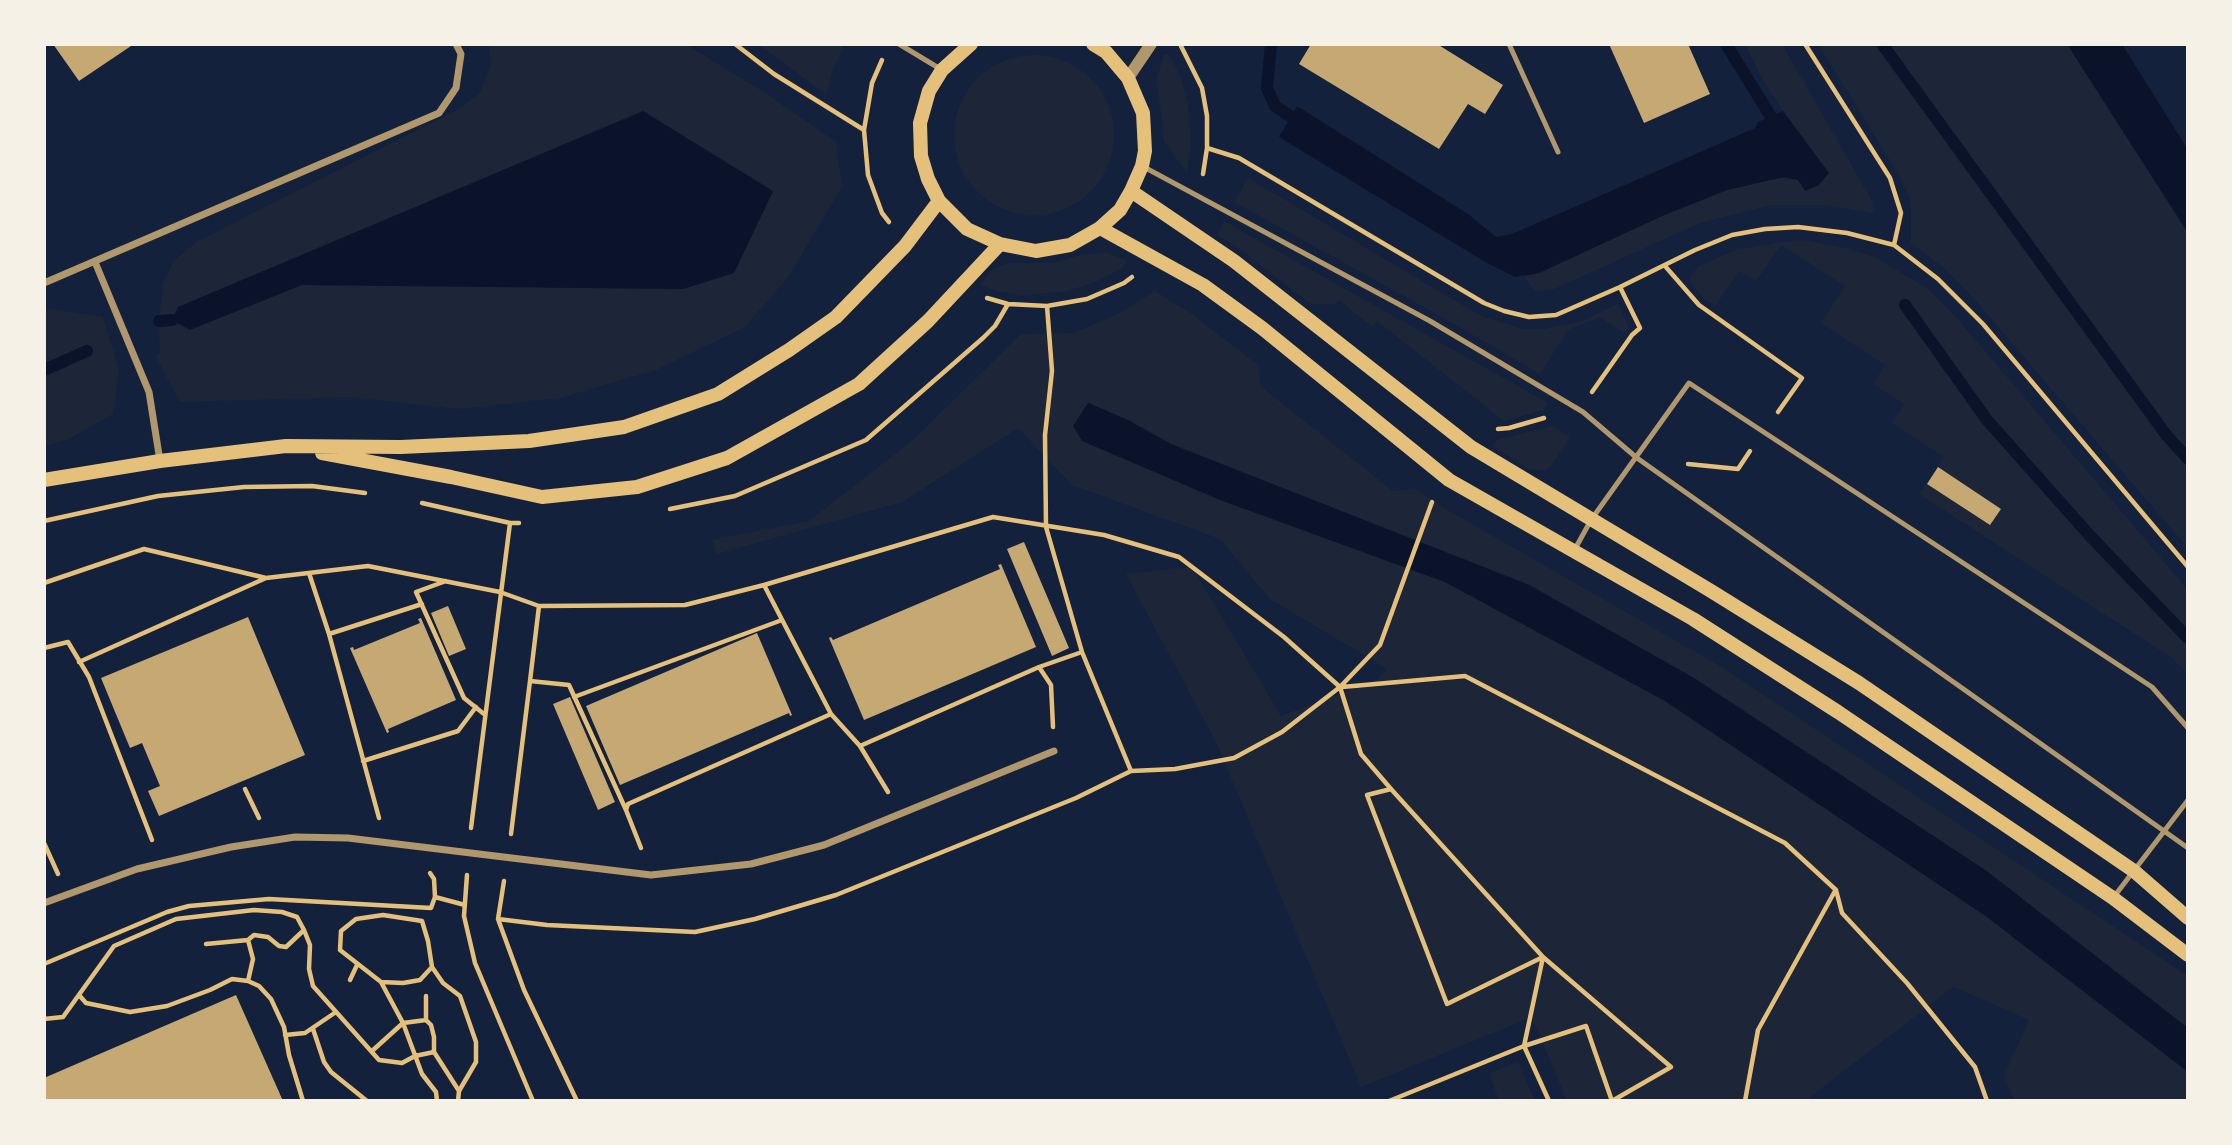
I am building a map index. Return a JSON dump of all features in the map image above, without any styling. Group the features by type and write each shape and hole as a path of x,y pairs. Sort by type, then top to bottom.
{"main road":[{"path":"971,44 942,70 929,91 920,123 921,156 928,179 939,201 967,229 1000,244 1036,251 1070,244 1100,228 1120,210 1142,166 1145,151 1143,113 1128,78 1105,52 1093,44"},
{"path":"1131,191 1234,261 1471,447 1859,683 2134,871 2188,918"},
{"path":"44,480 160,461 286,446 401,447 529,441 624,427 718,394 836,317 905,246 939,201"},
{"path":"1100,228 1203,285 1252,321 1449,480 1693,620 1838,712 2113,898 2188,955"},
{"path":"286,446 542,497 637,487 727,458 859,384 928,321 1000,244"}],"street":[{"path":"44,283 439,113 456,88 461,54 456,44"},
{"path":"1128,78 1151,44"},
{"path":"95,262 149,392 160,461"},
{"path":"44,903 137,869 231,847 295,837 348,838 651,875 751,864 824,845 1054,751"}],"lane":[{"path":"899,44 942,70"},
{"path":"1509,44 1558,152"},
{"path":"1142,166 1430,321 1581,411 1637,458 2188,848"},
{"path":"1573,552 1591,520 1689,383 2152,687 2188,728"},
{"path":"2113,898 2188,800"}],"path":[{"path":"735,44 774,74 864,131"},
{"path":"1805,44 1890,178 1901,213 1894,245"},
{"path":"1207,148 1239,158 1484,303 1529,317 1556,315 1732,235 1798,227 1847,233 1894,245 1938,279 1983,324 2188,567"},
{"path":"1665,266 1699,305 1802,378"},
{"path":"1581,411 1640,328 1620,288"},
{"path":"1047,306 1052,371 1045,435 1046,527 1082,652 1131,771"},
{"path":"44,521 158,496 244,487 312,486 365,493"},
{"path":"417,502 510,523 500,593"},
{"path":"79,662 266,578 368,566 500,593 539,606 685,605 764,585 993,517 1104,535 1179,557 1284,637 1340,687 1362,754 1391,789 1543,957 1671,1067 1612,1101 1586,1026 1524,1046 1389,1101"},
{"path":"498,919 547,925 695,932 755,919 836,895 1076,798 1131,771 1175,769 1234,758 1282,732 1340,687 1380,645 1422,529"},
{"path":"44,583 144,549 266,578"},
{"path":"309,573 329,634 386,843"},
{"path":"446,581 416,592 464,698 485,714"},
{"path":"764,585 831,715 860,746 902,813"},
{"path":"329,634 422,604"},
{"path":"539,606 508,859 498,919 524,990 576,1101"},
{"path":"575,697 782,620"},
{"path":"44,648 68,642 89,677 162,864"},
{"path":"860,746 1039,667 1082,652"},
{"path":"1039,667 1051,685 1054,751"},
{"path":"1340,687 1465,676 1785,843 1836,890 1842,913 1907,983 1975,1067 1987,1101"},
{"path":"530,681 569,685 626,810 651,875"},
{"path":"363,761 458,731 476,706"},
{"path":"626,810 628,804 831,715"},
{"path":"1391,789 1367,795 1447,1004 1543,957"},
{"path":"44,843 67,895"},
{"path":"1745,1101 1758,1030 1836,890"},
{"path":"44,964 167,912 190,906 269,899 431,908 435,897 465,905"},
{"path":"44,1019 63,1017 114,946 176,919 254,910 282,912 297,918 304,930 310,945 309,969 313,986 379,1060 402,1063 415,1056 435,1052"},
{"path":"438,1101 436,1092 422,1074 403,1023 381,982 340,950 341,931 356,919 383,915 422,921 432,967 443,983 460,996 476,1042 476,1062 459,1091 458,1101"},
{"path":"206,944 248,940 254,935 268,937 279,946 286,947 304,930"},
{"path":"248,940 253,959 248,981"},
{"path":"1543,957 1524,1046 1549,1101"},
{"path":"350,979 357,965"},
{"path":"381,982 403,983 420,980 432,967"},
{"path":"79,995 86,1003 130,1012 167,1006 232,979 259,986 271,999 285,1035 303,1101"},
{"path":"426,996 426,1020 431,1026 435,1052 459,1091"},
{"path":"285,1035 305,1033 336,1012"},
{"path":"372,1051 403,1023 426,1020"},
{"path":"313,1029 324,1062 331,1072 367,1101"}],"shaded area":[{"path":"489,44 685,44 764,92 836,142 842,187 788,277 745,327 656,370 560,398 460,409 350,397 180,402 156,357 160,353 159,321 163,283 173,262 196,242 455,111 480,93 491,64","holes":["773,191 734,273 683,289 302,285"]},
{"path":"758,44 844,44 826,94"},
{"path":"1745,44 1782,44 1872,201 1874,213 1826,205 1771,205 1700,223 1554,289 1535,291 1524,277 1539,273 1690,203 1727,190 1776,178 1798,180 1828,173 1783,111"},
{"path":"1818,44 2067,44 2188,233 2188,548 1970,294 1944,268 1911,243 1911,203 1902,180"},
{"path":"2067,44 2122,44 2188,150 2188,233"},
{"path":"1164,54 1170,55 1181,78 1188,103 1191,144 1187,173 1164,141 1157,78"},
{"path":"1034,55 1065,61 1091,78 1108,104 1114,135 1108,166 1091,192 1065,209 1034,215 1003,209 977,192 960,166 954,135 960,104 977,78 1003,61"},
{"path":"1297,106 1468,214 1496,237 1512,234 1664,168 1755,128 1758,122 1783,111 1829,173 1819,185 1805,191 1798,180 1784,177 1727,190 1660,217 1539,273 1515,277 1487,263 1279,137"},
{"path":"643,111 773,191 734,273 683,289 302,285 190,330 172,320 178,307"},
{"path":"1248,178 1481,316 1523,329 1545,329 1582,321 1618,304 1629,327 1624,333 1600,317 1568,330 1540,374 1234,202"},
{"path":"1224,221 1548,403 1544,410 1504,421 1377,321 1372,327 1339,300 1335,304 1311,304 1217,235"},
{"path":"1808,241 1875,257 1928,289 1955,316 2188,590 2188,675 2172,658 1919,494 1944,457 1892,423 1904,404 1873,384 1885,365 1821,323 1845,286 1781,245 1756,281 1739,271 1716,305 1704,299 1691,283 1691,275 1699,266 1733,251 1779,242"},
{"path":"1107,253 1126,260 1123,267 1096,282 1063,292 1023,295 980,285 992,269 1009,263 1053,263 1084,254"},
{"path":"1155,291 1192,314 1259,366 1260,386 1393,491 1415,489 1720,666 2188,976 2188,1028 1988,872 1694,678 1530,585 1171,444 1128,420 1089,403 1073,426 1371,555 1445,582 1665,701 1987,917 2188,1072 2188,1101 2015,1101 2004,1076 2029,1020 1953,987 1805,1101 1567,1101 1532,1017 1361,1087 1216,742 1126,574 1192,567 1281,716 1378,679 1387,669 1270,599 1220,539 1072,485 1018,428 902,502 717,554 712,540 809,521 912,441 1021,334 1074,333 1120,313"},
{"path":"51,309 103,317 119,370 113,414 67,440 44,446 44,312"},
{"path":"1088,403 1128,420 1171,444 1529,585 1694,678 1988,872 2188,1028 2188,1072 1987,917 1665,701 1445,582 1220,500 1082,441 1073,426"},
{"path":"1553,426 1570,437 1550,467 1544,470 1530,470 1493,446 1497,440"},
{"path":"1518,1062 1535,1101 1499,1101 1489,1073"}],"building":[{"path":"53,44 134,44 79,81"},
{"path":"1311,44 1437,44 1503,85 1485,114 1468,104 1439,149 1299,64"},
{"path":"1609,44 1688,44 1710,94 1644,123"},
{"path":"1938,467 2001,509 1990,525 1927,484"},
{"path":"1024,542 1069,648 1052,656 1007,549"},
{"path":"1001,564 1036,647 864,720 829,638 833,640 1000,569 998,565"},
{"path":"448,606 466,649 449,656 431,613"},
{"path":"248,617 305,755 159,816 148,791 160,786 142,743 130,748 101,678"},
{"path":"421,618 456,700 388,729 387,733 350,648 353,647 354,650 420,623 418,619"},
{"path":"757,633 792,715 789,713 620,785 586,706"},
{"path":"570,697 615,802 598,810 553,704"},
{"path":"236,995 283,1101 44,1101 44,1078"}],"waterway":[{"path":"1271,44 1267,88 1275,106 1303,125"},
{"path":"1726,44 1773,120 1776,132"},
{"path":"1882,44 2167,436 2188,459"},
{"path":"1905,305 1987,420 2092,538 2188,638"},
{"path":"159,321 172,320"},
{"path":"44,370 87,351"}]}
